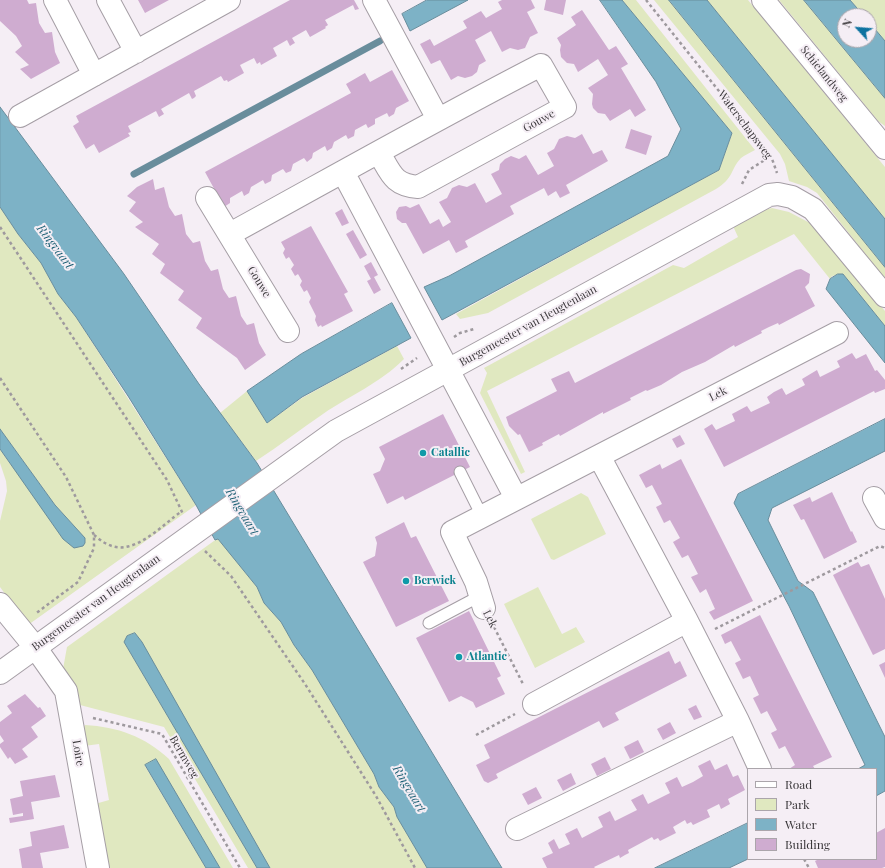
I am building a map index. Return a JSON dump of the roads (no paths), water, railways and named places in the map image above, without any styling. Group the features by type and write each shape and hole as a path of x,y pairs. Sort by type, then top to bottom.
{"street":[{"path":"55,0 94,75"},
{"path":"108,0 136,52"},
{"path":"20,116 229,0"},
{"name":"Schielandweg","path":"763,0 885,148"},
{"path":"379,8 438,119"},
{"name":"Gouwe","path":"230,234 379,154 438,119 541,65 565,107 418,187 406,186 396,180 379,154"},
{"path":"343,172 516,498"},
{"name":"Burgemeester van Heugtenlaan","path":"0,673 192,533 336,431 750,204 778,194 792,197 813,209 885,296"},
{"name":"Gouwe","path":"207,198 288,331"},
{"name":"Lek","path":"482,602 476,582 452,532 837,333"},
{"path":"599,456 692,630 738,721 760,768"},
{"path":"874,498 885,518"},
{"name":"Loire","path":"0,604 35,648 66,691 98,868"},
{"path":"534,704 692,630"},
{"path":"517,829 738,721"}],"lane":[{"path":"460,472 482,516"},
{"path":"428,622 482,602"}],"water":[{"path":"427,0 468,0 410,31 402,14"},
{"path":"600,0 622,0 732,133 719,170 442,320 424,287 449,276 668,156 681,129 656,82"},
{"path":"669,0 707,0 885,219 885,267"},
{"path":"804,0 850,0 857,8 837,8 837,40"},
{"path":"877,32 885,41 885,98 844,48 877,48"},
{"name":"Ringvaart","path":"0,107 124,274 199,384 257,463 502,868 427,868 397,817 394,807 379,787 374,774 312,670 294,645 281,622 264,603 257,587 218,539 215,540 196,505 128,396 76,317 58,294 41,263 18,234 0,207"},
{"path":"838,274 843,274 885,326 885,363 826,289 830,279"},
{"path":"392,303 411,338 302,397 267,423 247,391 301,354"},
{"path":"885,419 885,451 772,508 768,520 798,581 813,592 885,737 885,791 877,795 877,768 860,768 865,765 789,606 734,503 738,494"},
{"path":"0,429 55,505 85,538 85,543 83,546 74,548 63,539 0,449"},
{"path":"135,633 142,642 270,868 257,868 124,642 127,636"},
{"path":"156,759 220,868 206,868 145,765"},
{"path":"747,823 747,859 729,868 655,868"}],"waterway":[{"path":"134,174 380,41"}],"place":[{"name":"Catallic","path":"423,453"},
{"name":"Berwick","path":"406,581"},
{"name":"Atlantic","path":"459,657"}]}
